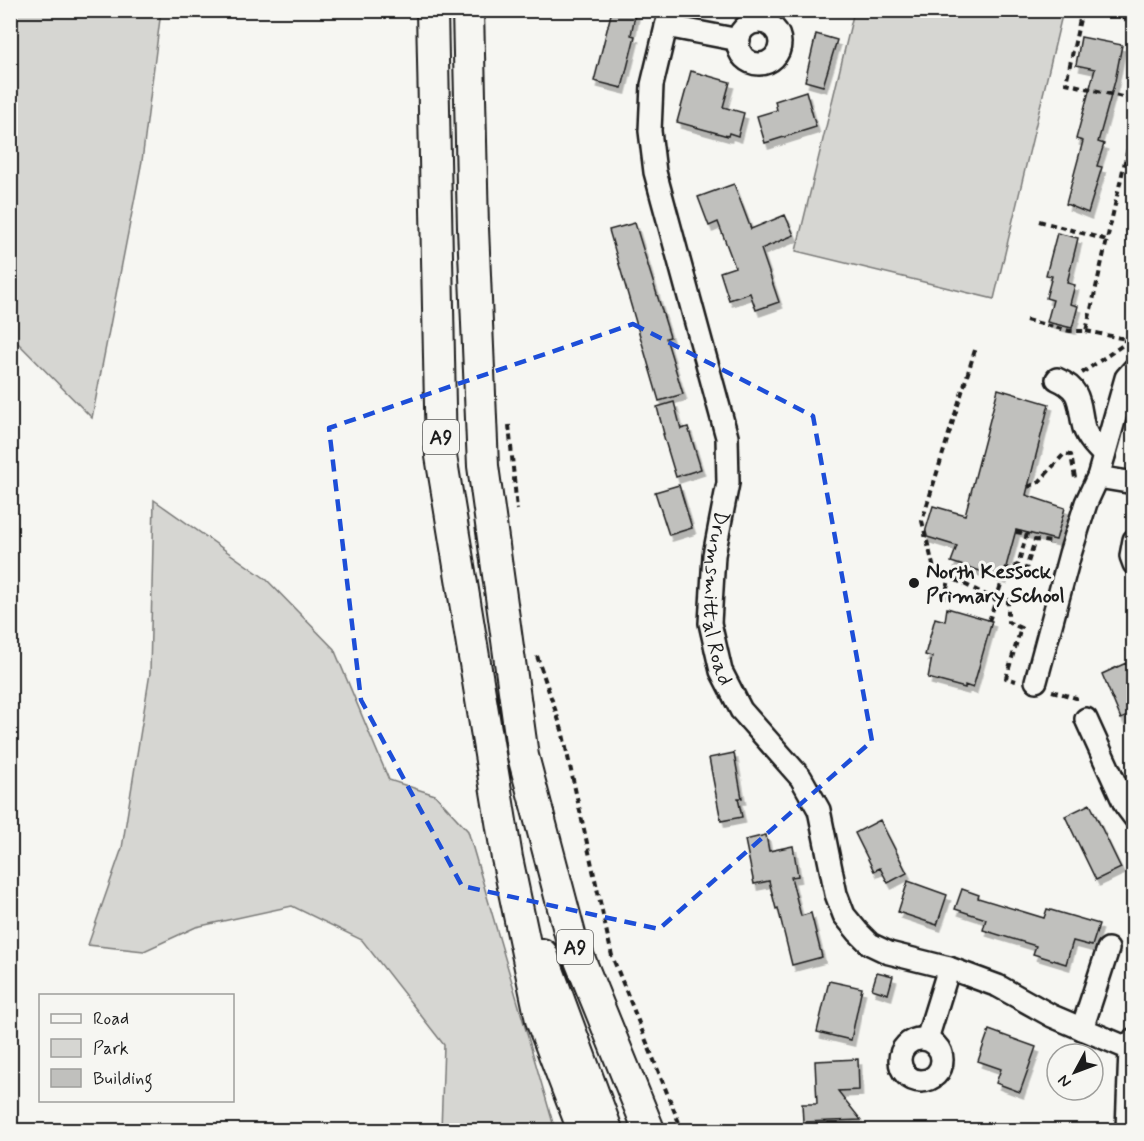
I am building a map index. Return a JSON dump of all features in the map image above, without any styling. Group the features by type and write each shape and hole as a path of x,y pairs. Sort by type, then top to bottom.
{"highway":[{"name":"A9","path":"432,10 441,456 507,858 541,1020 583,1131"},
{"name":"A9","path":"468,10 473,228 483,466 523,756 571,938 649,1131"},
{"name":"A9","path":"507,858 607,1131"}],"street":[{"name":"Drumsmittal Road","path":"739,40 668,18 652,85 650,131 655,172 727,437 728,483 714,555 710,622 721,671 741,710 801,778 819,810 836,894 844,915 870,944 889,953 949,968 998,986 1052,1016 1082,1029 1132,1044"},
{"path":"1036,681 1070,554 1088,498 1098,477 1126,378 1134,369"},
{"path":"1063,381 1075,392 1082,412 1084,428 1092,444 1104,455"},
{"path":"1098,477 1134,483"},
{"path":"1134,540 1131,556 1134,564"},
{"path":"1086,719 1125,806 1134,817"},
{"path":"1082,1029 1107,949"},
{"path":"927,1039 949,968"},
{"path":"1127,1131 1132,1044"}],"path":[{"path":"1082,10 1066,83 1134,100"},
{"path":"1113,10 1130,23 1134,32"},
{"path":"1086,331 1134,122"},
{"path":"1039,221 1107,240"},
{"path":"1026,321 1070,331 1086,331 1126,339"},
{"path":"1063,381 1123,345 1134,331"},
{"path":"975,350 922,521 934,569 996,600"},
{"path":"508,418 517,513"},
{"path":"1028,487 1039,482 1064,454 1071,455 1076,483 1088,498"},
{"path":"1016,532 1027,534 1017,568 1026,569 1035,540 1051,542 1050,544 1070,554"},
{"path":"989,621 1006,569 1018,565"},
{"path":"944,599 950,577"},
{"path":"536,653 562,730 612,956 682,1131"}],"highlighted area":[{"path":"633,324 813,416 872,741 659,929 462,886 361,700 329,428"}],"green space":[{"path":"10,11 161,11 142,161 92,418 11,336"},
{"path":"854,11 1063,11 994,299 796,251"},
{"path":"154,500 266,579 334,649 389,780 435,795 468,831 555,1130 441,1130 444,1045 362,940 292,906 196,927 144,951 88,945 122,848 150,673"}],"building":[{"path":"612,10 636,10 631,35 635,36 622,88 594,81"},
{"path":"816,34 837,40 823,86 805,81"},
{"path":"1081,37 1122,45 1115,81 1098,142 1104,144 1097,166 1102,167 1088,213 1066,204 1083,141 1076,139 1095,69 1076,65"},
{"path":"691,71 730,82 723,107 744,113 738,136 729,133 728,136 677,122"},
{"path":"806,91 816,127 765,143 757,116 777,110 775,101"},
{"path":"734,184 751,229 785,215 794,235 761,249 779,302 756,310 750,293 729,300 720,272 735,267 718,222 709,226 698,197"},
{"path":"635,223 670,337 666,338 683,394 659,401 609,230"},
{"path":"1057,233 1078,238 1067,283 1075,285 1070,304 1078,306 1072,328 1047,322 1053,300 1046,298 1052,276 1046,275"},
{"path":"998,389 1049,404 1026,495 1065,508 1056,540 1016,530 1003,578 951,562 957,546 924,536 933,506 965,515"},
{"path":"674,402 681,429 688,427 701,469 676,477 657,407"},
{"path":"679,485 692,528 669,535 655,492"},
{"path":"947,608 992,621 973,688 928,678 932,657 925,655 935,618 945,621"},
{"path":"1126,663 1134,680 1134,713 1121,719 1102,674"},
{"path":"734,753 742,798 738,798 742,817 721,821 709,758"},
{"path":"1090,804 1121,868 1096,880 1065,816"},
{"path":"880,820 907,873 888,883 880,868 874,871 855,833"},
{"path":"766,835 769,851 793,846 798,876 791,877 801,916 811,913 822,957 792,965 769,881 754,884 745,840"},
{"path":"908,881 947,895 937,925 898,912"},
{"path":"962,889 979,895 978,898 1044,918 1047,909 1099,924 1092,946 1073,941 1066,964 1033,954 1036,946 983,930 986,919 955,909"},
{"path":"877,972 893,976 888,994 872,989"},
{"path":"829,981 862,988 851,1040 817,1032"},
{"path":"989,1030 1036,1047 1020,1092 996,1083 1001,1069 978,1061"},
{"path":"858,1059 859,1090 838,1091 861,1120 803,1122 802,1104 817,1104 815,1061"}],"place":[{"name":"North Kessock Primary School","path":"914,583"}]}
